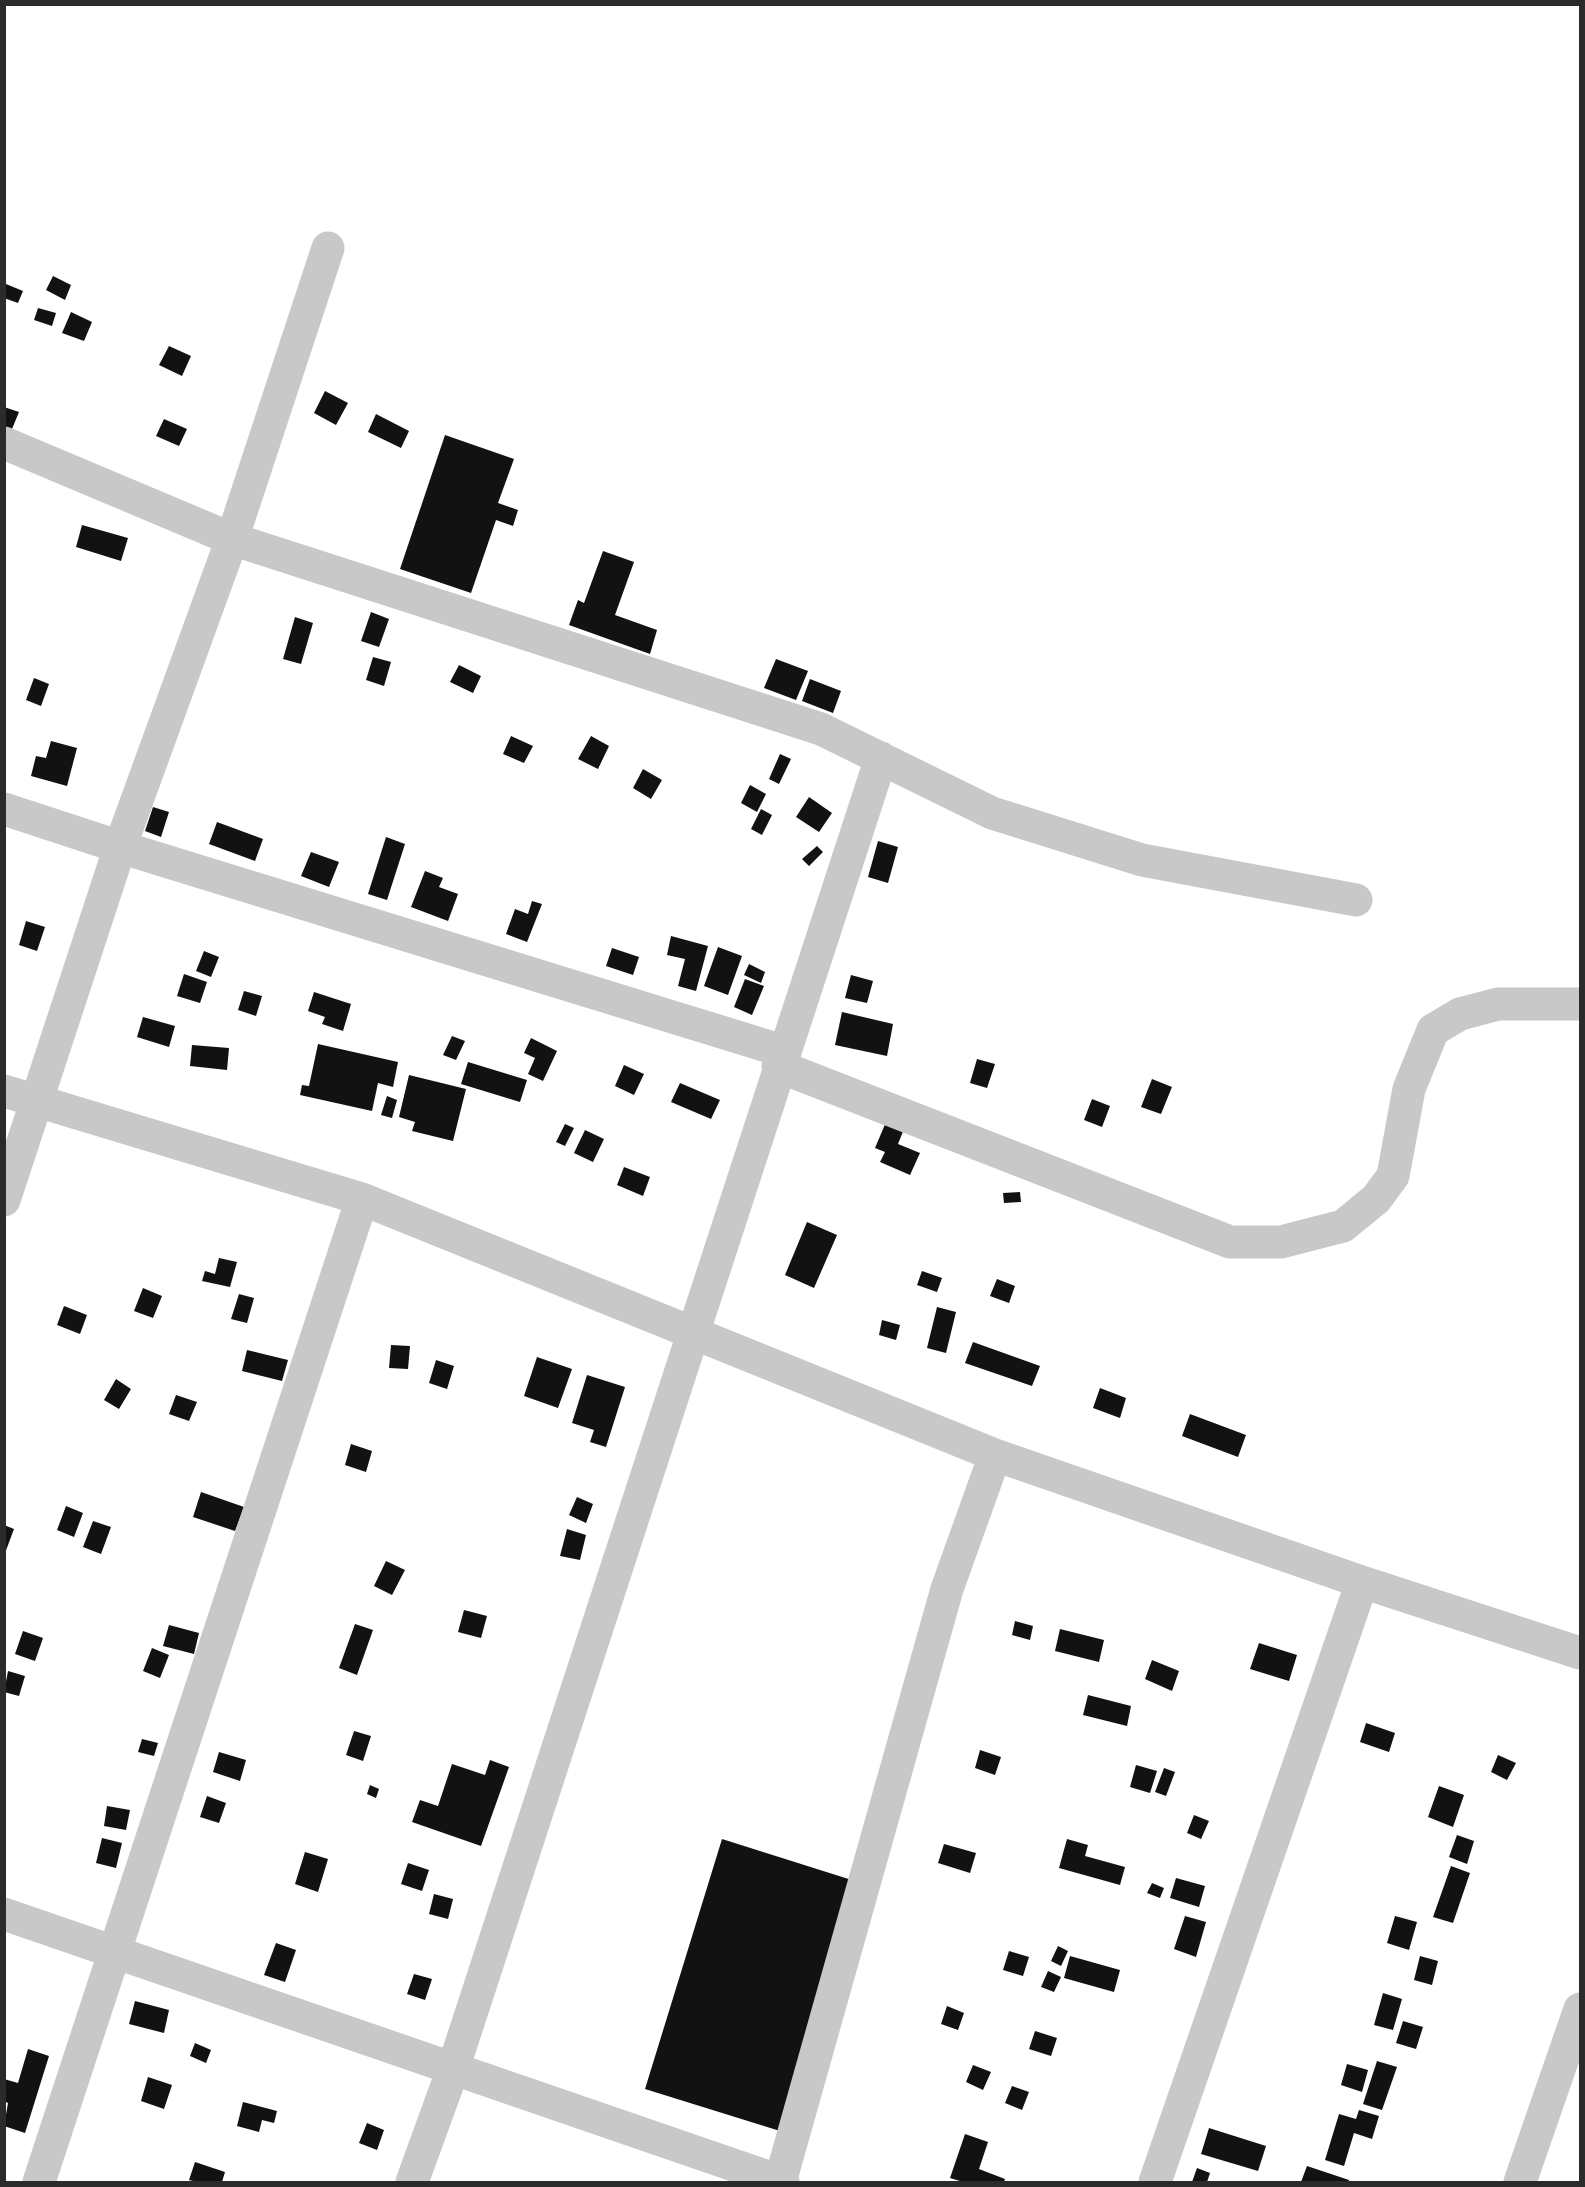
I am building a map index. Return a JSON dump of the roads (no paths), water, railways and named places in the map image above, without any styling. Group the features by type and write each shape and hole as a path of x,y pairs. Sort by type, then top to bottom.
{"street":[{"path":"4,1200 120,847 232,538 328,248"},
{"path":"4,443 232,538 821,729 992,813 1142,860 1356,900"},
{"path":"412,2182 453,2069 781,1058 881,758"},
{"path":"4,809 781,1058 1230,1242 1281,1242 1343,1226 1376,1199 1393,1176 1409,1089 1433,1030 1460,1014 1498,1004 1581,1004"},
{"path":"4,1090 362,1199 995,1455 1362,1582 1581,1653"},
{"path":"39,2182 112,1951 362,1199"},
{"path":"4,1914 781,2182 947,1589 995,1455"},
{"path":"1155,2182 1362,1582"},
{"path":"1520,2182 1581,2009"}]}
